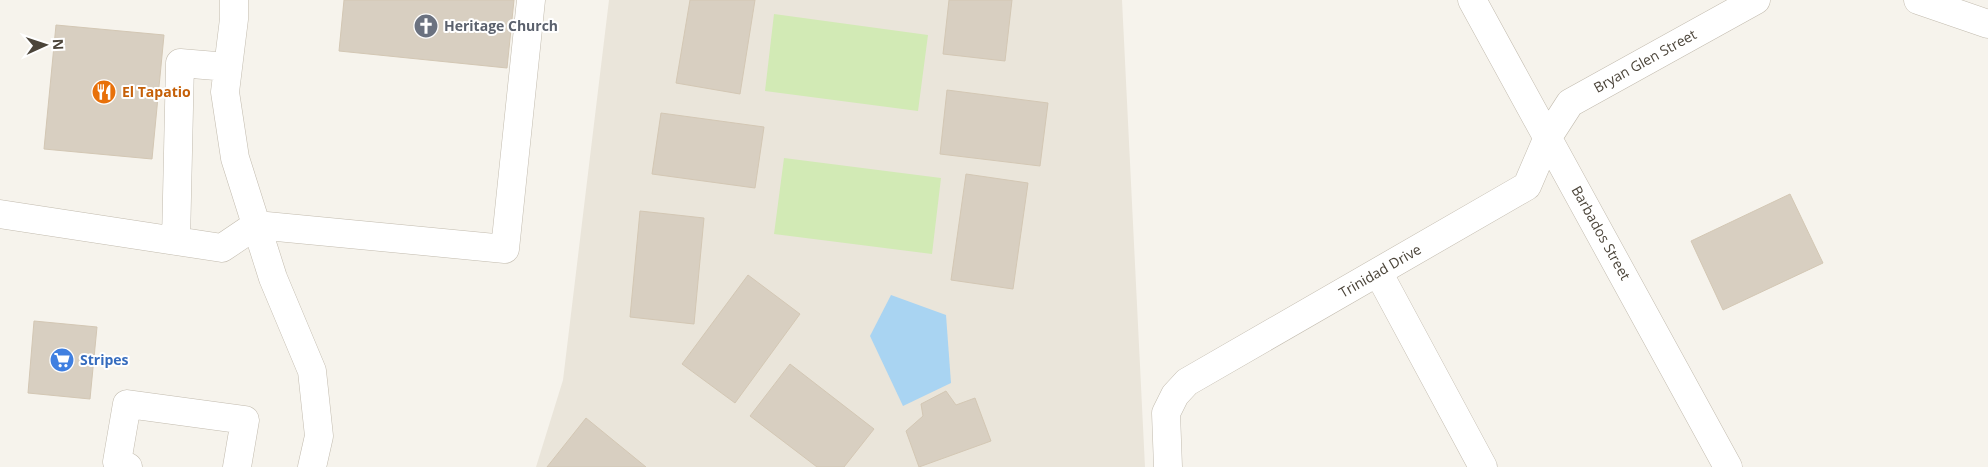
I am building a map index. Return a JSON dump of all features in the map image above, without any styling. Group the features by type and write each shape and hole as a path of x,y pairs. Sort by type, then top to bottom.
{"street":[{"path":"234,0 234,20 225,92 235,158 273,278 312,371 319,436 312,467"},
{"path":"0,214 222,248 256,225 505,249 532,0"},
{"name":"Barbados Street","path":"1472,0 1728,467"},
{"name":"Bryan Glen Street","path":"1548,137 1570,103 1754,0"},
{"path":"1918,0 1988,24"},
{"path":"176,241 180,63 228,67"},
{"name":"Trinidad Drive","path":"1168,467 1166,413 1175,395 1187,382 1528,186 1548,137"},
{"path":"1378,272 1483,467"},
{"path":"128,467 117,462 128,404 245,420 238,467"}],"shaded area":[{"path":"609,0 1122,0 1145,467 536,467 563,380"}],"green space":[{"path":"774,14 928,35 918,111 765,91"},
{"path":"784,158 941,178 932,254 774,234"}],"water":[{"path":"891,295 946,315 951,383 903,406 870,336"}],"building":[{"name":"Heritage Church","path":"344,0 514,0 507,68 339,51"},
{"path":"690,0 755,0 740,94 676,83"},
{"path":"949,0 1012,0 1005,61 943,54"},
{"name":"El Tapatio","path":"56,25 164,35 152,159 44,149"},
{"path":"947,90 1048,103 1040,166 940,154"},
{"path":"661,113 764,127 755,188 652,174"},
{"path":"966,174 1028,183 1013,289 951,280"},
{"path":"1790,194 1823,263 1723,310 1691,241"},
{"path":"640,211 704,218 694,324 630,317"},
{"path":"748,275 800,314 735,403 682,364"},
{"name":"Stripes","path":"34,321 97,327 90,399 28,393"},
{"path":"790,364 874,429 844,467 817,467 750,416"},
{"path":"946,391 956,405 975,398 991,441 919,467 906,431 923,416 921,404"},
{"path":"586,418 646,467 547,467"}],"place":[{"name":"Heritage Church","path":"426,26"},
{"name":"El Tapatio","path":"104,92"},
{"name":"Stripes","path":"62,360"}]}
